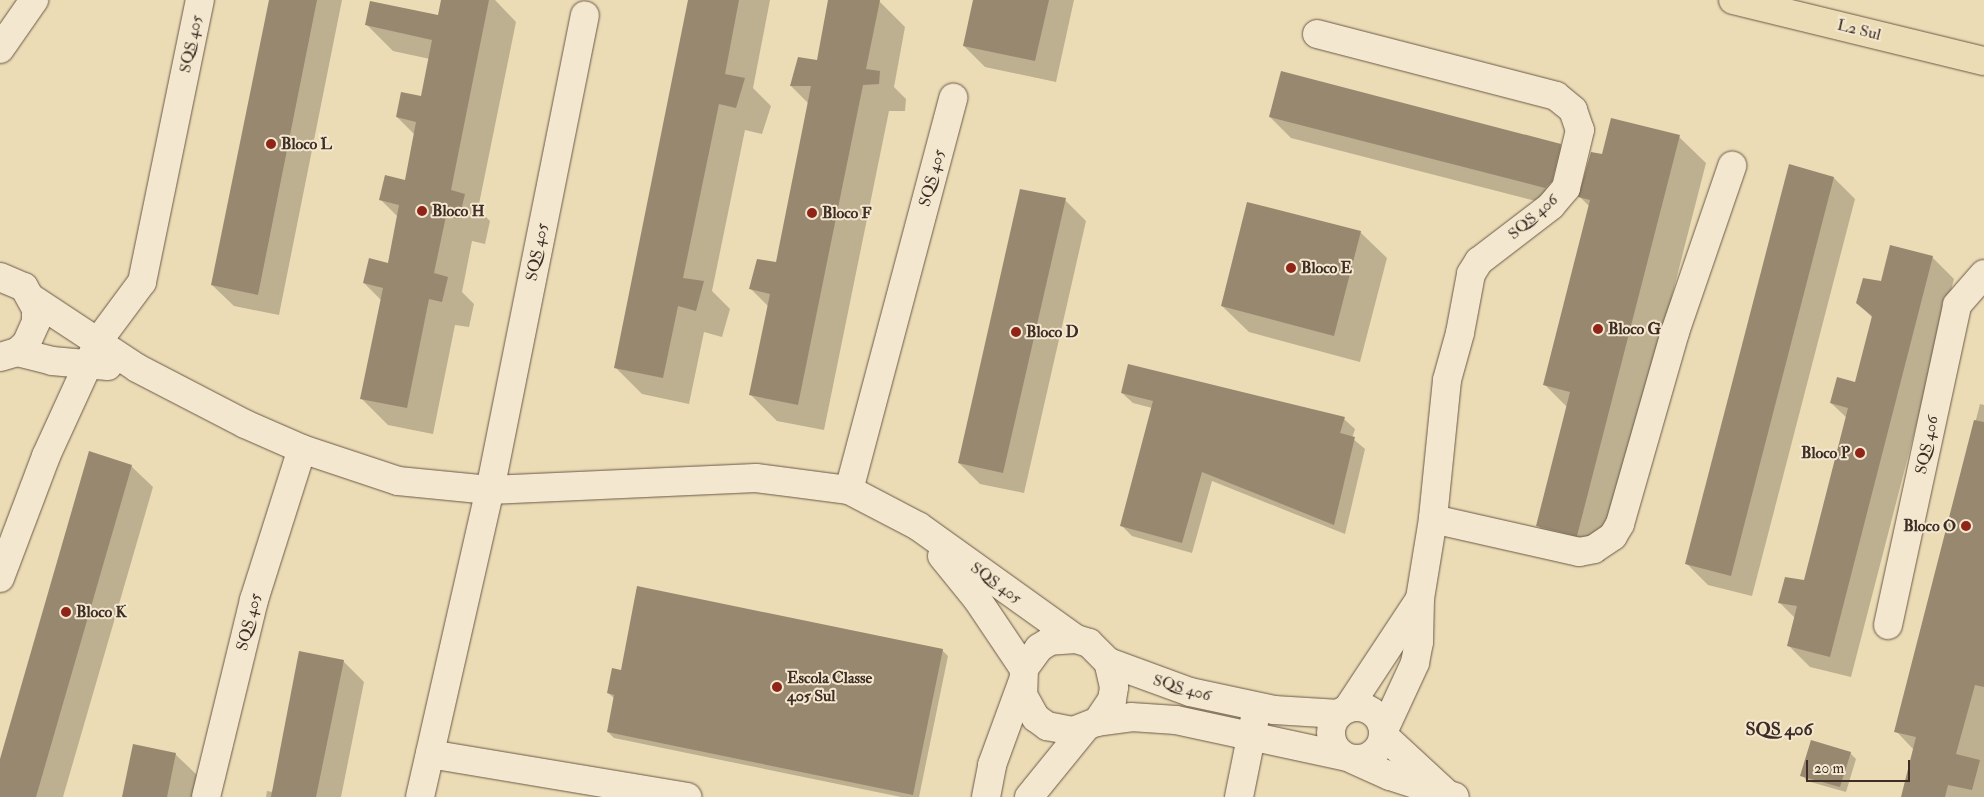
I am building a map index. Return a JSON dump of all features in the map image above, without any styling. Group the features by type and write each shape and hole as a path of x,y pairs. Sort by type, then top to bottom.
{"main road":[{"name":"L2 Sul","path":"1733,0 1984,61"}],"street":[{"path":"0,50 34,0"},
{"name":"SQS 405","path":"0,578 46,456 90,365 99,340 142,282 200,0"},
{"name":"SQS 405","path":"420,797 490,490 585,15"},
{"name":"SQS 406","path":"1317,34 1556,96 1566,102 1578,119 1580,130 1566,188 1551,206 1479,261 1471,274 1460,334 1447,380 1433,519 1420,598 1419,642 1415,662 1384,733 1452,796"},
{"name":"SQS 405","path":"849,490 953,98"},
{"path":"1433,519 1579,552 1594,549 1613,536 1620,524 1675,332 1732,166"},
{"name":"SQS 406","path":"1888,625 1957,305 1984,274"},
{"path":"8,354 26,344 35,328 36,309 11,279"},
{"name":"SQS 405","path":"11,279 137,368 245,424 302,450 398,481 490,490 756,478 849,490 918,526 1076,639"},
{"name":"SQS 405","path":"8,354 90,365 137,368"},
{"name":"SQS 405","path":"206,797 254,600 302,450"},
{"name":"SQS 405","path":"918,526 977,598 1023,676"},
{"name":"SQS 406","path":"1108,662 1190,692 1258,707 1344,711 1420,598"},
{"path":"986,797 992,765 1030,658 1050,641 1076,639 1089,643 1108,662 1113,674 1112,700 1029,797"},
{"path":"1023,676 1028,708 1047,726 1073,731 1091,725"},
{"path":"1239,797 1258,707"},
{"path":"1360,707 1372,710 1380,719 1384,733 1376,752 1367,758 1349,758 1335,747 1331,736 1344,711 1360,707"},
{"name":"SQS 406","path":"1091,725 1131,717 1176,720 1349,758 1390,776 1452,796"},
{"path":"430,754 687,797"}],"building":[{"name":"Bloco L","path":"269,0 317,0 258,295 211,285"},
{"name":"Bloco H","path":"441,0 489,0 451,190 465,194 459,219 446,216 434,273 448,277 442,302 429,299 407,408 360,399 383,288 363,283 369,258 388,263 399,205 379,200 385,175 405,180 416,122 396,117 401,92 421,96 432,40 365,25 370,1 438,15"},
{"path":"688,0 739,0 725,74 745,78 736,108 719,104 683,278 704,281 696,311 678,306 663,378 614,368"},
{"name":"Bloco F","path":"828,0 880,0 866,69 880,71 879,84 863,85 798,405 749,395 770,294 749,289 757,259 776,262 811,86 790,86 798,57 817,60"},
{"path":"973,0 1049,0 1035,61 963,46"},
{"path":"1281,71 1561,144 1552,181 1545,188 1269,117"},
{"name":"Bloco G","path":"1611,118 1680,135 1577,536 1536,526 1570,392 1543,385 1590,200 1578,197 1591,152 1602,154"},
{"path":"1789,164 1834,177 1731,576 1685,564"},
{"name":"Bloco D","path":"1020,189 1066,198 1003,473 958,463"},
{"name":"Bloco E","path":"1247,202 1361,231 1334,336 1221,306"},
{"name":"Bloco P","path":"1890,245 1933,256 1830,657 1787,646 1797,606 1778,603 1785,577 1804,580 1848,408 1830,403 1837,377 1855,382 1872,316 1856,303 1863,278 1881,281"},
{"path":"1128,364 1345,417 1340,433 1355,437 1334,525 1202,472 1182,543 1120,526 1153,401 1121,393"},
{"name":"Bloco O","path":"1974,420 1984,422 1984,687 1975,685 1956,754 1980,760 1972,790 1948,785 1945,797 1901,797 1916,737 1894,732"},
{"name":"Bloco K","path":"89,451 132,465 36,797 0,797 0,759"},
{"name":"Escola Classe 405 Sul","path":"637,586 943,649 913,795 607,732 614,695 607,693 612,668 621,670"},
{"path":"299,651 344,660 316,797 271,797"},
{"path":"1811,740 1851,752 1840,787 1800,776"},
{"path":"133,744 176,753 167,797 122,797"}],"place":[{"name":"Bloco L","path":"271,144"},
{"name":"Bloco H","path":"422,211"},
{"name":"Bloco F","path":"812,213"},
{"name":"Bloco E","path":"1291,268"},
{"name":"Bloco G","path":"1598,329"},
{"name":"Bloco D","path":"1016,332"},
{"name":"Bloco P","path":"1860,453"},
{"name":"Bloco O","path":"1966,526"},
{"name":"Bloco K","path":"66,612"},
{"name":"Escola Classe 405 Sul","path":"777,687"}],"district":[{"name":"SQS 406","path":"1779,730"}]}
